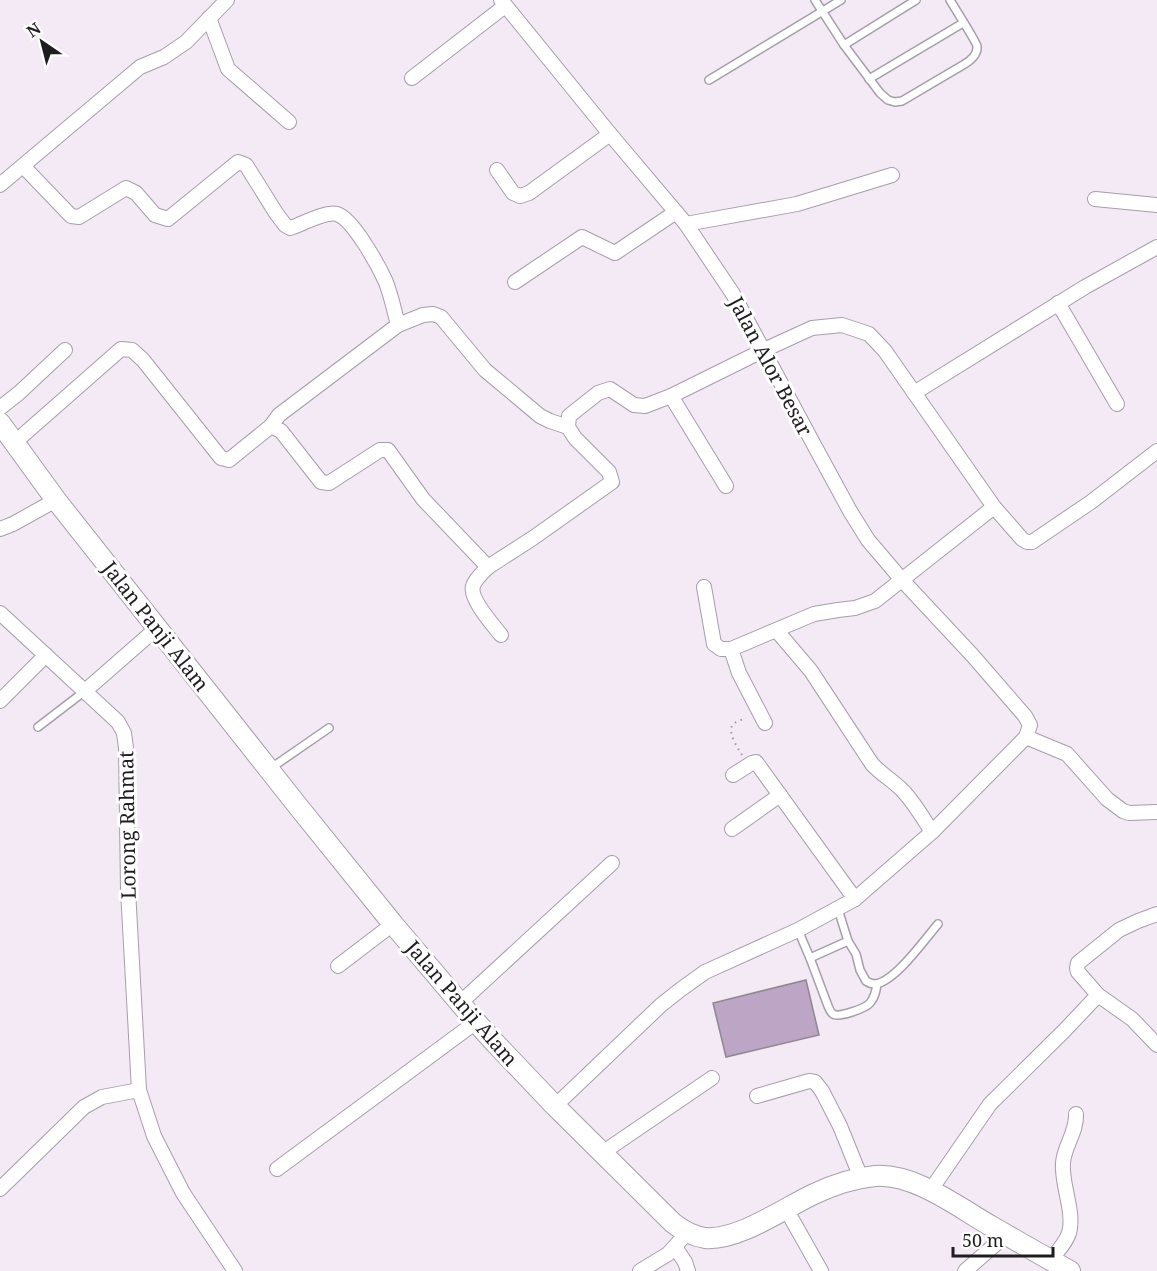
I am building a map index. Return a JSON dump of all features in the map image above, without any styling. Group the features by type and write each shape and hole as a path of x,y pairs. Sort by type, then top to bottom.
{"main road":[{"name":"Jalan Panji Alam","path":"5,434 393,924 476,1022 602,1154 673,1223 681,1240"},
{"path":"681,1240 728,1235 753,1226 814,1194 839,1184 861,1178 890,1176 930,1191 1070,1271"}],"street":[{"path":"0,185 140,68 164,57 186,42 227,0"},
{"path":"412,78 503,3"},
{"name":"Jalan Alor Besar","path":"503,3 686,224 733,294 850,511 868,540 1025,716 1029,725 1026,737"},
{"path":"209,18 228,69 289,122"},
{"path":"497,170 513,193 520,196 529,193 610,134"},
{"path":"23,166 71,216 79,217 126,188 136,193 155,215 168,219 238,162 246,165 276,213 290,228 327,214 336,214 346,219 361,237 386,282 398,325"},
{"path":"686,224 797,204 892,175"},
{"path":"1095,199 1157,205"},
{"path":"515,282 582,237 615,253 676,212"},
{"path":"914,393 1058,303 1157,247"},
{"path":"1058,303 1117,404"},
{"path":"5,434 121,350 132,350 143,360 221,458 229,460 271,426 279,415 398,325 423,315 433,314 441,317 485,370 540,416 568,427"},
{"path":"501,635 481,608 472,590 473,584 488,567 612,482 609,472 575,438 568,427 569,416 598,393 610,389 634,405 645,406 671,396 813,328 842,325 869,334 885,351 994,507 1027,542 1032,542 1091,502 1157,451"},
{"path":"0,408 65,350"},
{"path":"671,396 726,486"},
{"path":"271,426 281,431 321,482 329,483 380,450 388,450 423,500 488,567"},
{"path":"0,529 56,500"},
{"path":"704,587 714,644 721,649 731,649 814,614 855,608 875,601 994,507"},
{"name":"Lorong Rahmat","path":"3,621 46,655 85,691 118,722 124,733 128,890 139,1090 154,1136 183,1193 236,1271"},
{"path":"85,691 157,628"},
{"path":"777,631 811,671 872,764 904,792 932,832"},
{"path":"731,649 739,673 762,717"},
{"path":"0,701 46,655"},
{"path":"555,1106 661,1005 705,972 798,930 855,899 932,832 1026,737 1070,756 1107,799 1123,811 1129,813 1157,812"},
{"path":"734,775 756,762 855,899"},
{"path":"732,828 780,795"},
{"path":"460,1003 612,863"},
{"path":"1157,914 1119,930 1078,963 1077,968 1098,994 1132,1019 1157,1045"},
{"path":"338,966 393,924"},
{"path":"930,1191 990,1104 1098,994"},
{"path":"277,1169 476,1022"},
{"path":"602,1154 712,1078"},
{"path":"757,1096 809,1081 814,1082 822,1091 840,1126 861,1178"},
{"path":"0,1189 84,1107 102,1097 139,1090"},
{"path":"1050,1260 1066,1240 1070,1231 1063,1161 1077,1122 1076,1114"},
{"path":"786,1209 821,1271"},
{"path":"965,1271 1006,1234"},
{"path":"640,1271 661,1259 681,1240"},
{"path":"681,1240 688,1271"}],"lane":[{"path":"815,0 869,79 880,93 888,100 895,102 902,101 963,65 976,54 977,45 950,0"},
{"path":"710,80 841,0"},
{"path":"844,45 916,0"},
{"path":"869,79 963,23"},
{"path":"38,727 85,691"},
{"path":"269,770 329,728"},
{"path":"838,909 860,970 866,981 877,984 901,968 938,924"},
{"path":"798,930 831,1013 839,1015 865,1008 871,1002 877,984"},
{"path":"810,958 848,941"}],"path":[{"path":"747,766 734,740 732,725 762,717"}],"building":[{"path":"806,980 819,1035 726,1057 713,1003"}]}
